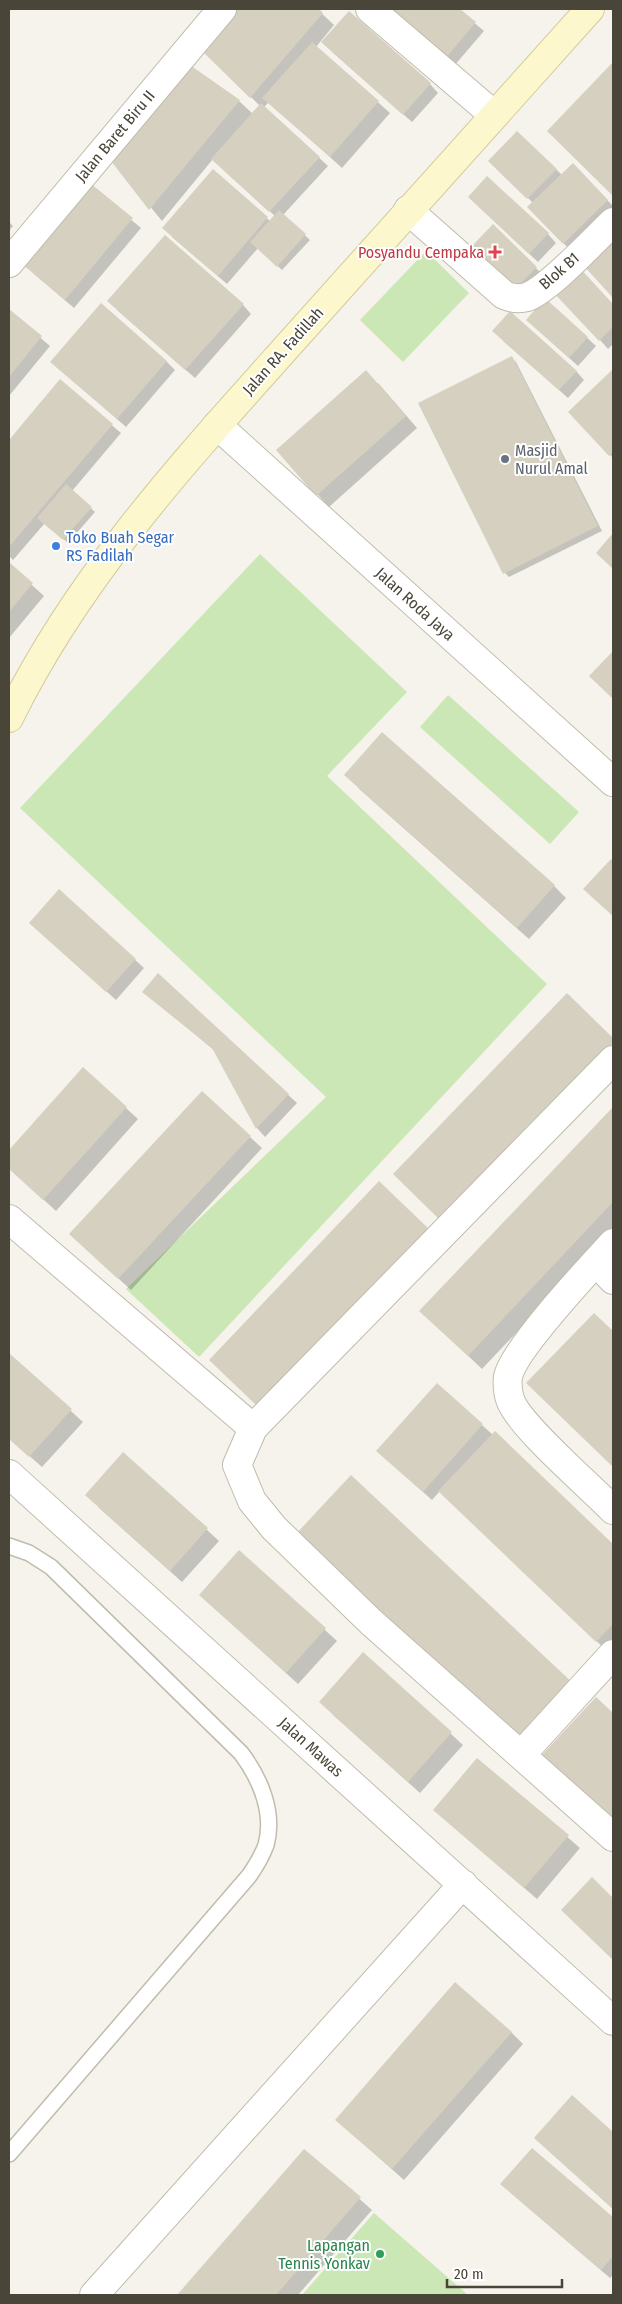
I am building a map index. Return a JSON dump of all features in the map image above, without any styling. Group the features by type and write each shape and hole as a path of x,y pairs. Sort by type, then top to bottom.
{"main road":[{"name":"Jalan RA. Fadillah","path":"12,701 51,640 147,506 408,210 590,9"}],"street":[{"name":"Jalan Baret Biru II","path":"9,263 222,9"},
{"path":"370,9 494,115"},
{"name":"Blok B1","path":"408,210 504,294 516,298 530,296 546,285 613,222"},
{"name":"Jalan Roda Jaya","path":"217,425 613,782"},
{"path":"613,1060 253,1428 237,1464 252,1501 274,1528 371,1622 613,1837"},
{"path":"9,1219 253,1428"},
{"path":"607,1262 531,1338 514,1360 508,1377 510,1400 523,1421 613,1510"},
{"name":"Jalan Mawas","path":"9,1474 613,2021"},
{"path":"521,1754 613,1654"},
{"path":"94,2295 463,1884"}],"lane":[{"path":"9,1546 29,1553 51,1567 241,1753 254,1771 263,1792 268,1830 263,1852 249,1876 9,2154"}],"green space":[{"path":"426,251 469,293 403,362 360,320"},
{"path":"260,554 407,692 327,776 547,984 199,1357 126,1289 326,1097 20,808"},
{"path":"448,695 579,812 550,844 420,727"},
{"name":"Lapangan Tennis Yonkav","path":"374,2213 468,2295 302,2295"}],"building":[{"path":"231,9 319,9 323,13 250,98 199,48"},
{"path":"385,9 460,9 476,22 445,59"},
{"path":"349,11 431,83 403,115 321,42"},
{"path":"312,42 379,101 330,157 262,98"},
{"path":"613,62 613,196 547,131"},
{"path":"187,63 240,100 149,210 111,161"},
{"path":"261,103 320,157 269,212 211,159"},
{"path":"517,131 557,169 527,199 488,161"},
{"path":"573,163 608,200 563,244 527,207"},
{"path":"213,169 268,217 218,276 162,228"},
{"path":"487,176 549,233 529,254 468,197"},
{"path":"90,183 133,218 65,300 22,264"},
{"path":"279,210 306,234 277,267 250,242"},
{"path":"493,224 537,267 515,289 472,246"},
{"path":"165,235 244,304 185,370 107,301"},
{"path":"613,240 613,298 584,266"},
{"path":"577,265 613,304 613,327 599,341 551,290"},
{"path":"545,298 588,337 569,358 526,320"},
{"path":"101,303 167,361 117,419 50,362"},
{"path":"9,309 42,336 9,377"},
{"path":"510,311 577,371 559,390 492,331"},
{"name":"Masjid Nurul Amal","path":"512,356 598,526 503,574 418,403"},
{"path":"613,369 613,452 609,456 568,412"},
{"path":"366,370 406,416 316,496 276,450"},
{"path":"60,379 113,424 9,547 9,440"},
{"path":"66,484 92,507 63,540 37,518"},
{"path":"613,533 613,569 596,553"},
{"path":"9,562 33,583 9,612"},
{"path":"613,651 613,699 589,676"},
{"path":"382,732 555,885 517,928 344,775"},
{"path":"611,859 613,861 613,916 583,889"},
{"path":"59,889 136,959 106,992 29,923"},
{"path":"158,973 289,1094 256,1129 212,1048 142,992"},
{"path":"567,993 613,1038 613,1043 442,1222 393,1174"},
{"path":"83,1067 127,1107 43,1200 9,1169 9,1150"},
{"path":"202,1091 251,1136 118,1279 69,1234"},
{"path":"613,1107 613,1202 468,1356 419,1311"},
{"path":"379,1181 429,1229 259,1408 209,1360"},
{"path":"594,1313 613,1331 613,1467 526,1383"},
{"path":"9,1353 72,1409 29,1457 9,1439"},
{"path":"437,1383 483,1424 423,1492 376,1451"},
{"path":"495,1431 613,1544 613,1624 596,1642 438,1491"},
{"path":"123,1452 208,1528 170,1571 85,1495"},
{"path":"351,1475 576,1686 519,1746 295,1535"},
{"path":"239,1550 326,1628 286,1673 199,1595"},
{"path":"363,1652 452,1732 408,1782 319,1702"},
{"path":"596,1697 613,1713 613,1826 540,1757"},
{"path":"477,1758 569,1835 524,1888 433,1810"},
{"path":"592,1877 613,1898 613,1960 561,1910"},
{"path":"455,1982 512,2032 392,2169 335,2120"},
{"path":"572,2095 613,2132 613,2209 534,2138"},
{"path":"532,2148 613,2217 613,2256 601,2270 500,2184"},
{"path":"304,2149 361,2197 276,2295 177,2295"}],"place":[{"name":"Posyandu Cempaka","path":"495,252"},
{"name":"Masjid Nurul Amal","path":"505,459"},
{"name":"Toko Buah Segar RS Fadilah","path":"56,546"},
{"name":"Lapangan Tennis Yonkav","path":"380,2254"}]}
